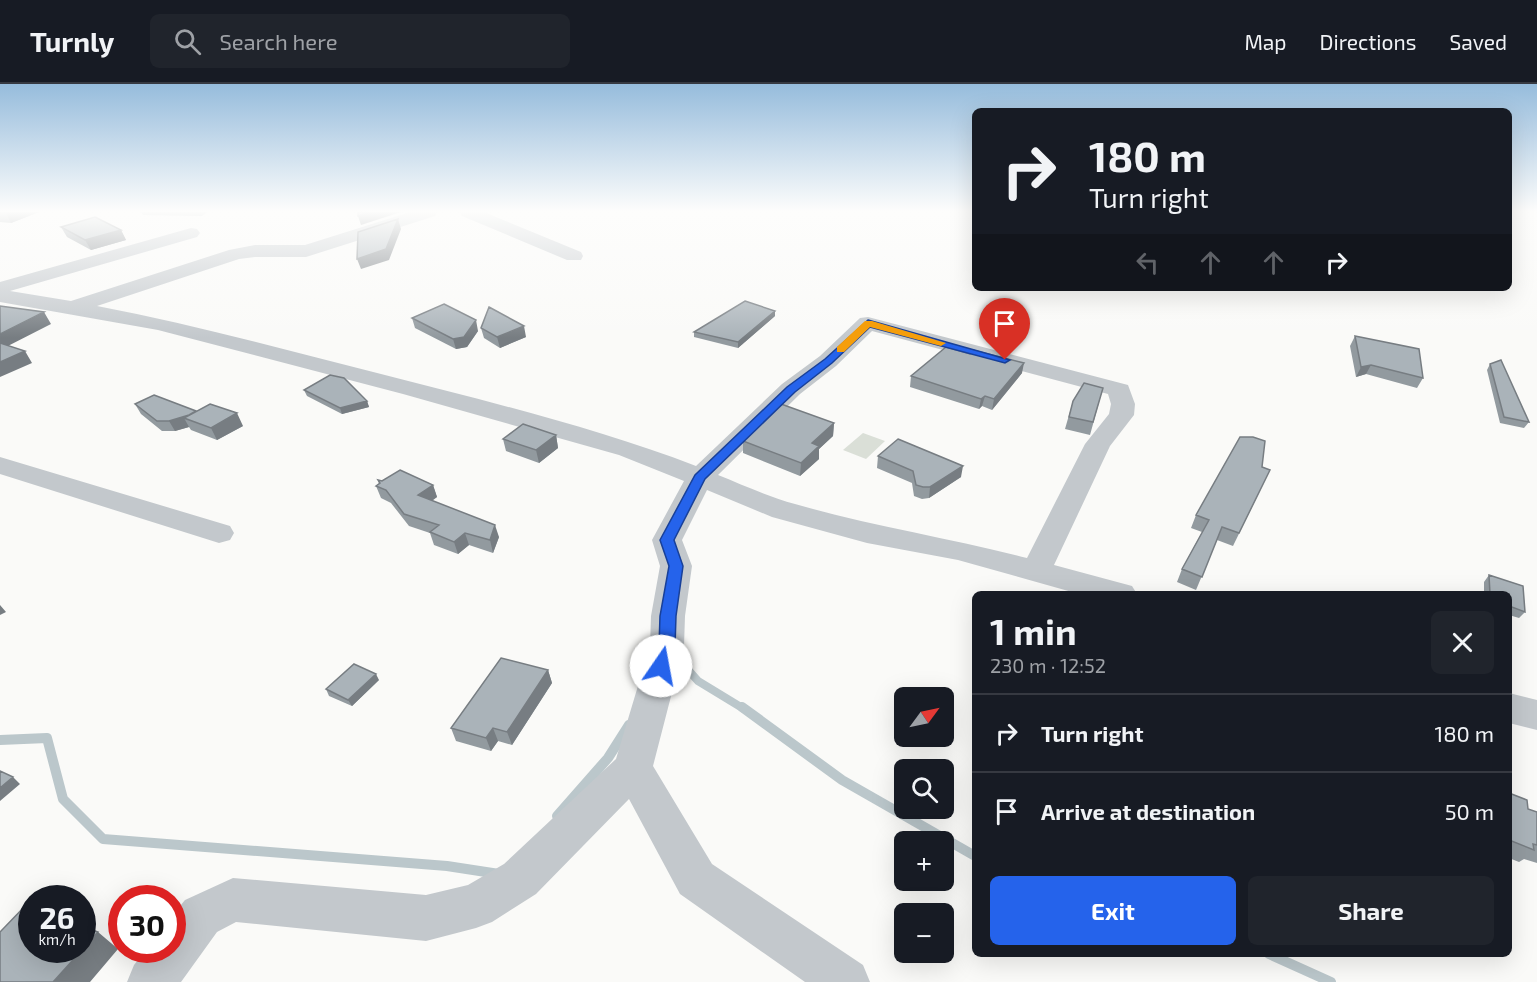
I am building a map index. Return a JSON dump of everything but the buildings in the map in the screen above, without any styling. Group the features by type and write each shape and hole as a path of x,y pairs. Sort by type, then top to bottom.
{"street":[{"path":"0,288 118,254"},
{"path":"72,306 238,254"},
{"path":"569,254 574,256"},
{"path":"0,296 72,306 241,344 551,426 628,449 793,513 867,533 958,550 1110,591"},
{"path":"151,982 201,916 233,900 426,918 476,906 520,879 633,768 667,646 668,616 676,566 667,540 700,477 791,389 828,361 868,323 1119,390 1123,404 1121,415 1098,444 1036,570"},
{"path":"0,465 219,532"},
{"path":"1512,709 1537,715"},
{"path":"633,768 696,879 846,982"}],"shaded area":[{"path":"863,433 885,441 866,459 843,450"}],"waterway":[{"path":"674,654 698,681 744,709"},
{"path":"742,707 842,780 972,854"},
{"path":"557,816 608,758 629,725"},
{"path":"0,740 47,738 63,799 103,839 447,866 499,874"},
{"path":"1276,957 1331,982"}],"slow traffic":[{"path":"840,350 868,323 941,343"}],"route":[{"path":"661,666 667,646 668,616 676,566 667,540 700,477 791,389 828,361 868,323 1005,360"}]}
